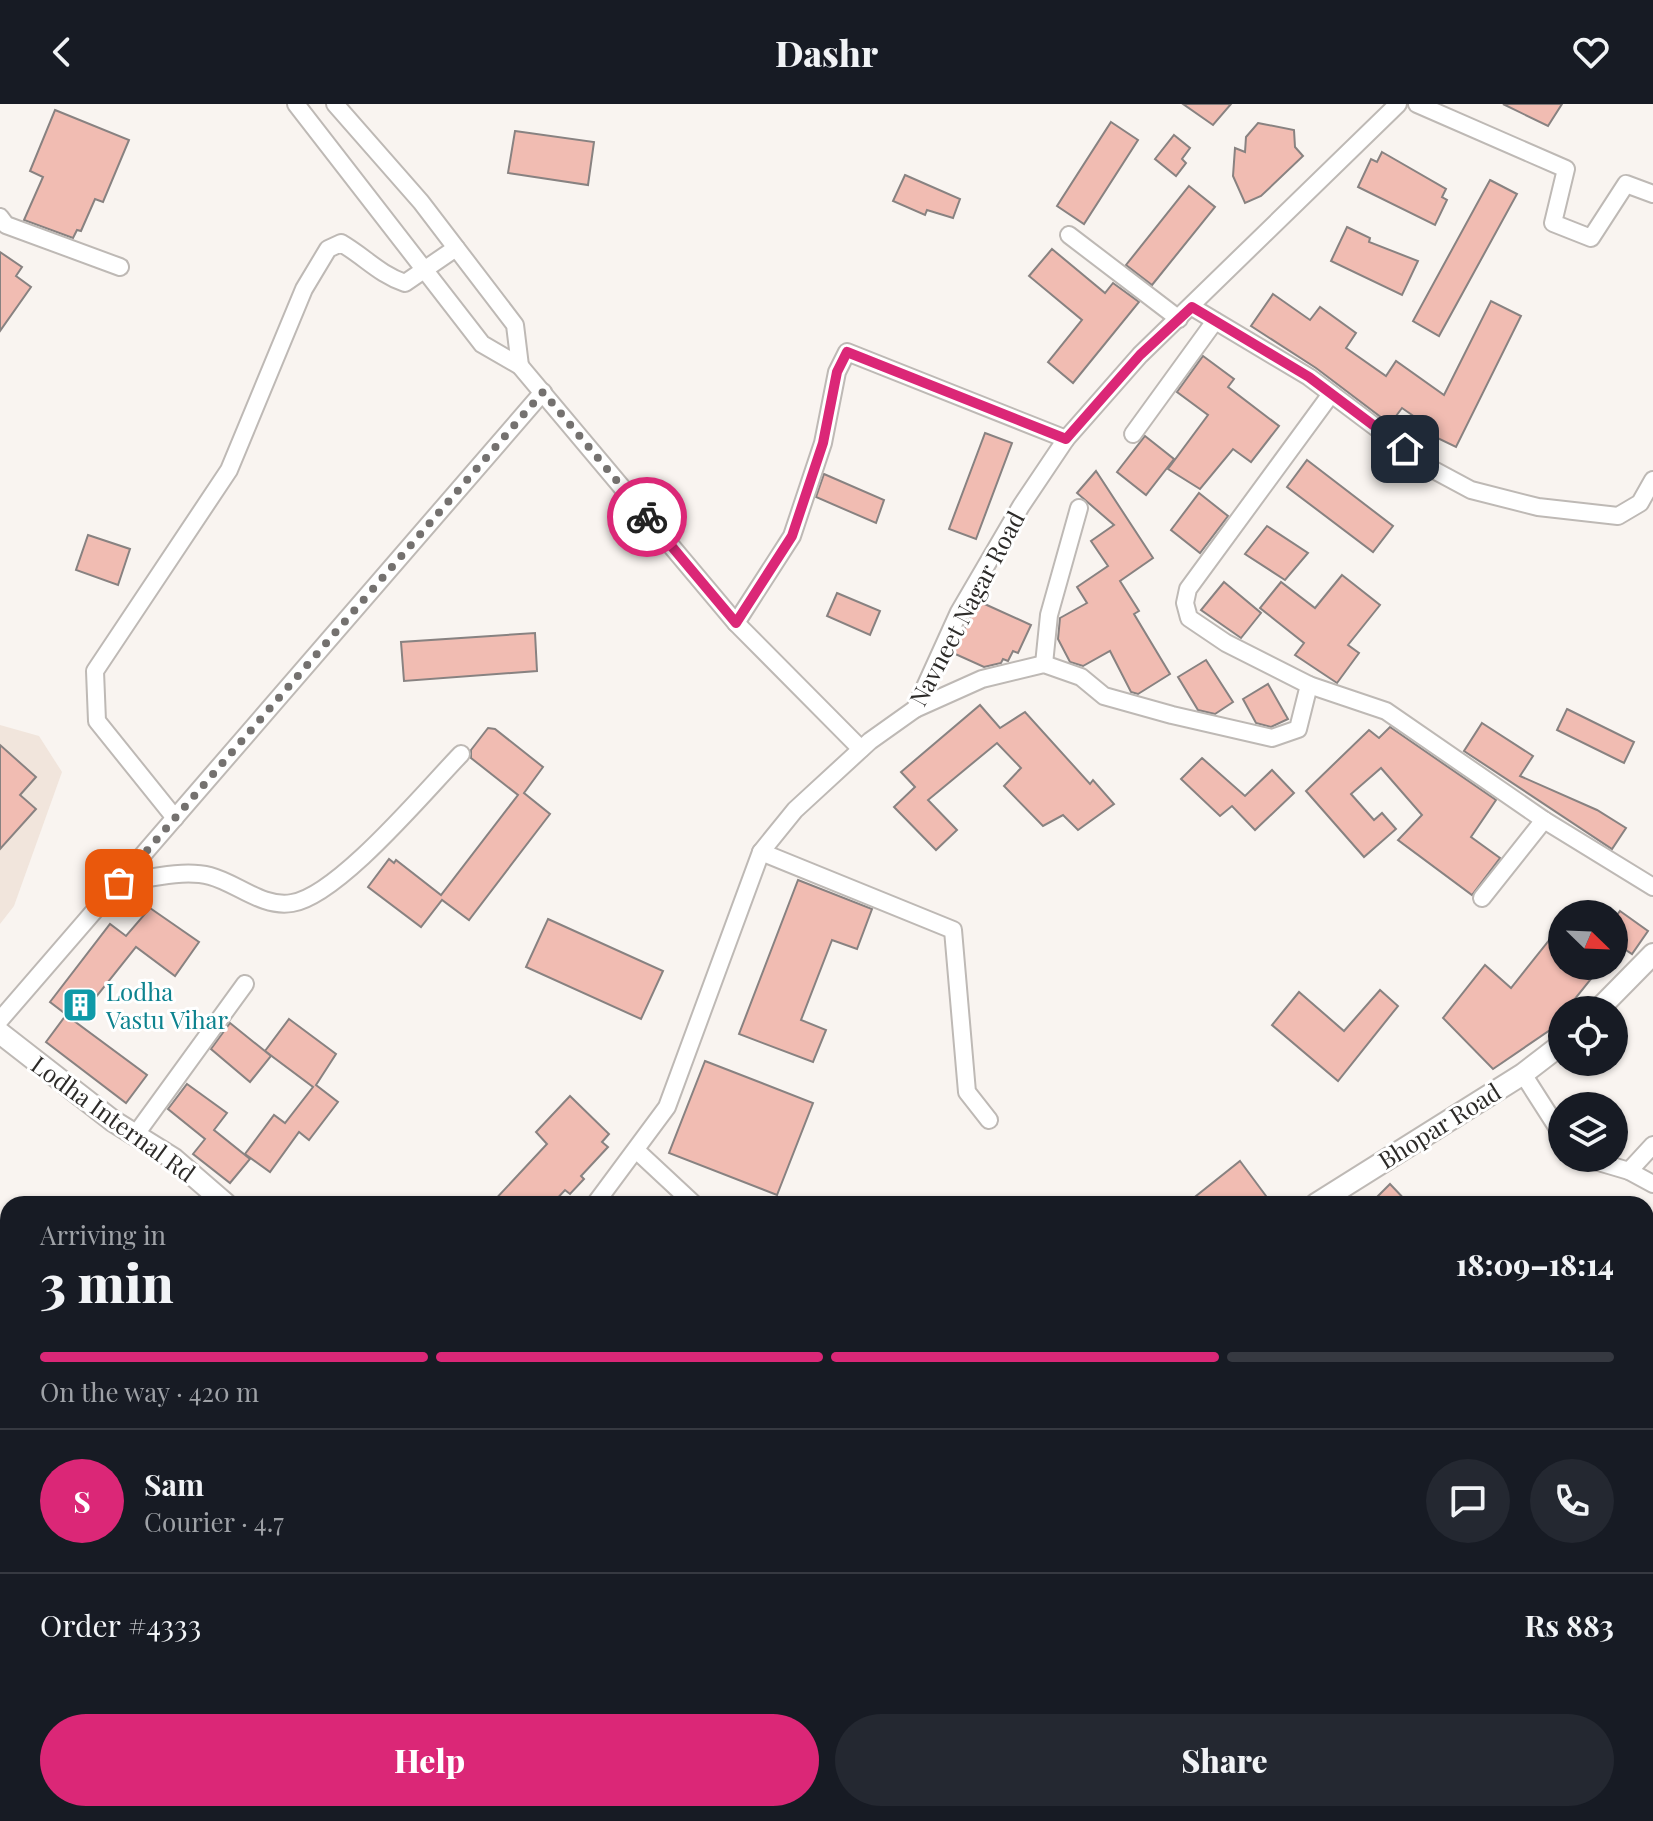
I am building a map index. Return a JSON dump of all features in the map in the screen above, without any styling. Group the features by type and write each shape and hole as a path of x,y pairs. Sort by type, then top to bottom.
{"street":[{"path":"296,104 482,344 520,366 736,623 861,749"},
{"path":"335,104 456,248 515,325 520,366"},
{"name":"Navneet Nagar Road","path":"601,1196 667,1107 761,852 795,810 861,749 915,709 959,612 1021,506 1066,439 1140,355 1398,104"},
{"path":"1417,104 1566,169 1553,223 1591,238 1626,184 1653,194"},
{"path":"0,217 6,225 120,267"},
{"path":"1069,235 1179,319"},
{"path":"175,818 97,721 95,671 229,470 304,289 328,249 341,243 358,253 382,275 405,283 456,248"},
{"path":"1192,307 1331,394 1430,468 1471,490 1538,507 1618,516 1640,503 1653,480"},
{"path":"1133,434 1215,321"},
{"path":"736,623 792,536 823,443 837,372 847,352 1066,439"},
{"path":"0,1020 543,392"},
{"path":"1331,394 1188,589 1185,603 1189,618 1226,643 1309,685 1386,711 1544,820 1653,887"},
{"path":"1044,664 1049,615 1079,508"},
{"path":"915,709 982,679 1044,664 1081,677 1104,696 1272,738 1298,729 1309,685"},
{"path":"119,883 160,877 209,876 264,900 291,903 321,891 359,860 461,754"},
{"path":"1482,898 1544,820"},
{"path":"761,852 953,930 967,1092 989,1120"},
{"path":"1612,996 1653,954"},
{"path":"136,1134 245,984"},
{"name":"Lodha Internal Rd","path":"0,1033 113,1121 174,1159 217,1196"},
{"name":"Bhopar Road","path":"1329,1196 1523,1074 1548,1055"},
{"path":"1523,1074 1548,1113"},
{"path":"1653,1145 1629,1171 1653,1184"},
{"path":"636,1150 685,1196"}],"shaded area":[{"path":"0,725 39,736 62,772 14,906 0,924"}],"building":[{"path":"1183,104 1231,104 1213,125"},
{"path":"1503,104 1562,104 1548,126"},
{"path":"55,110 129,140 103,202 95,199 81,231 77,230 73,238 24,220 43,177 30,171"},
{"path":"1111,122 1138,140 1084,224 1057,206"},
{"path":"1258,123 1294,130 1295,147 1303,156 1261,196 1245,203 1233,176 1235,148 1245,152 1246,137"},
{"path":"515,131 594,142 588,185 508,173"},
{"path":"1174,135 1190,148 1182,159 1186,163 1176,176 1155,159"},
{"path":"1382,152 1446,189 1442,197 1447,200 1435,225 1358,187 1371,159 1377,162"},
{"path":"905,175 960,199 953,218 927,210 925,215 893,201"},
{"path":"1490,180 1517,194 1439,336 1413,321"},
{"path":"1189,186 1215,207 1152,285 1126,265"},
{"path":"1347,227 1370,238 1369,242 1418,261 1402,295 1331,261"},
{"path":"1052,249 1105,293 1113,283 1139,302 1073,383 1048,362 1082,320 1029,276"},
{"path":"0,252 22,267 16,276 31,287 0,331"},
{"path":"1273,294 1310,320 1320,307 1356,333 1346,348 1386,376 1396,361 1444,395 1491,301 1521,316 1456,447 1425,432 1428,426 1402,408 1390,424 1316,368 1251,326"},
{"path":"1203,356 1234,379 1228,387 1279,426 1251,462 1233,449 1200,489 1168,469 1208,415 1177,392"},
{"path":"985,433 1012,443 976,539 949,529"},
{"path":"1145,436 1174,459 1146,495 1117,472"},
{"path":"1307,460 1393,526 1373,552 1287,487"},
{"path":"1096,471 1153,558 1120,581 1139,611 1134,614 1170,674 1138,694 1131,692 1110,651 1083,666 1070,662 1058,639 1060,618 1087,603 1077,587 1108,566 1091,541 1114,525 1077,493"},
{"path":"824,474 884,500 876,523 816,497"},
{"path":"1199,493 1228,516 1200,553 1171,530"},
{"path":"1267,526 1308,553 1285,580 1245,554"},
{"path":"88,535 130,549 118,585 76,570"},
{"path":"1342,575 1380,605 1348,645 1359,653 1337,683 1295,655 1304,643 1260,608 1281,582 1315,608"},
{"path":"1224,582 1261,613 1241,638 1201,610"},
{"path":"837,593 880,611 870,635 827,616"},
{"path":"978,601 1031,625 1018,653 1013,651 1008,661 1003,659 1001,663 984,667 953,653"},
{"path":"535,633 537,671 404,681 401,642"},
{"path":"1206,660 1233,702 1215,714 1198,710 1178,677"},
{"path":"1268,684 1288,719 1271,727 1256,723 1243,699"},
{"path":"980,705 1000,728 1025,712 1090,784 1093,780 1114,804 1078,830 1063,815 1043,826 1004,786 1021,768 997,743 928,800 957,830 936,850 894,807 915,787 901,772"},
{"path":"1567,709 1634,742 1624,763 1557,730"},
{"path":"1482,723 1533,756 1520,776 1597,810 1626,828 1612,849 1464,751"},
{"path":"1390,727 1496,800 1471,837 1500,858 1472,895 1398,840 1422,815 1381,768 1351,794 1374,820 1382,813 1396,829 1364,857 1306,791 1369,730 1379,738"},
{"path":"488,728 495,729 543,767 524,793 550,814 469,920 442,900 421,927 368,887 389,859 394,863 396,860 441,895 518,795 471,758 471,750"},
{"path":"0,745 36,777 20,795 36,809 0,849"},
{"path":"1202,758 1245,796 1272,770 1294,793 1255,830 1232,806 1220,816 1181,779"},
{"path":"798,880 872,909 857,949 832,940 801,1020 826,1030 813,1062 739,1034"},
{"name":"Lodha Vastu Vihar","path":"150,908 199,942 175,976 136,947 76,1022 50,1002 110,924 126,936"},
{"path":"1628,917 1648,931 1632,954 1628,951"},
{"path":"548,919 663,971 641,1019 526,967"},
{"path":"1548,942 1548,980 1590,980 1577,996 1548,996 1548,1031 1493,1069 1443,1018 1485,965 1511,988"},
{"path":"1380,990 1398,1006 1338,1081 1272,1025 1299,992 1344,1031"},
{"path":"66,1015 147,1075 126,1103 46,1042"},
{"path":"289,1019 336,1054 316,1085 338,1102 309,1140 299,1132 270,1172 245,1154 274,1115 285,1123 313,1087 265,1051"},
{"path":"230,1023 271,1056 250,1082 211,1049"},
{"path":"705,1061 813,1103 777,1195 669,1153"},
{"path":"187,1084 227,1113 214,1130 250,1159 230,1183 193,1154 205,1139 168,1109"},
{"path":"570,1096 609,1134 602,1142 608,1147 581,1176 584,1179 570,1194 565,1190 559,1196 498,1196 547,1144 536,1132"},
{"path":"1240,1161 1266,1196 1196,1196"},
{"path":"1390,1184 1401,1196 1378,1196"}],"way so far":[{"path":"119,883 543,392 647,517"}],"place":[{"name":"Lodha Vastu Vihar","path":"80,1005"}],"route":[{"path":"647,517 736,623 792,536 823,443 837,372 847,352 1066,439 1140,355 1192,307 1309,377 1405,449"}]}
